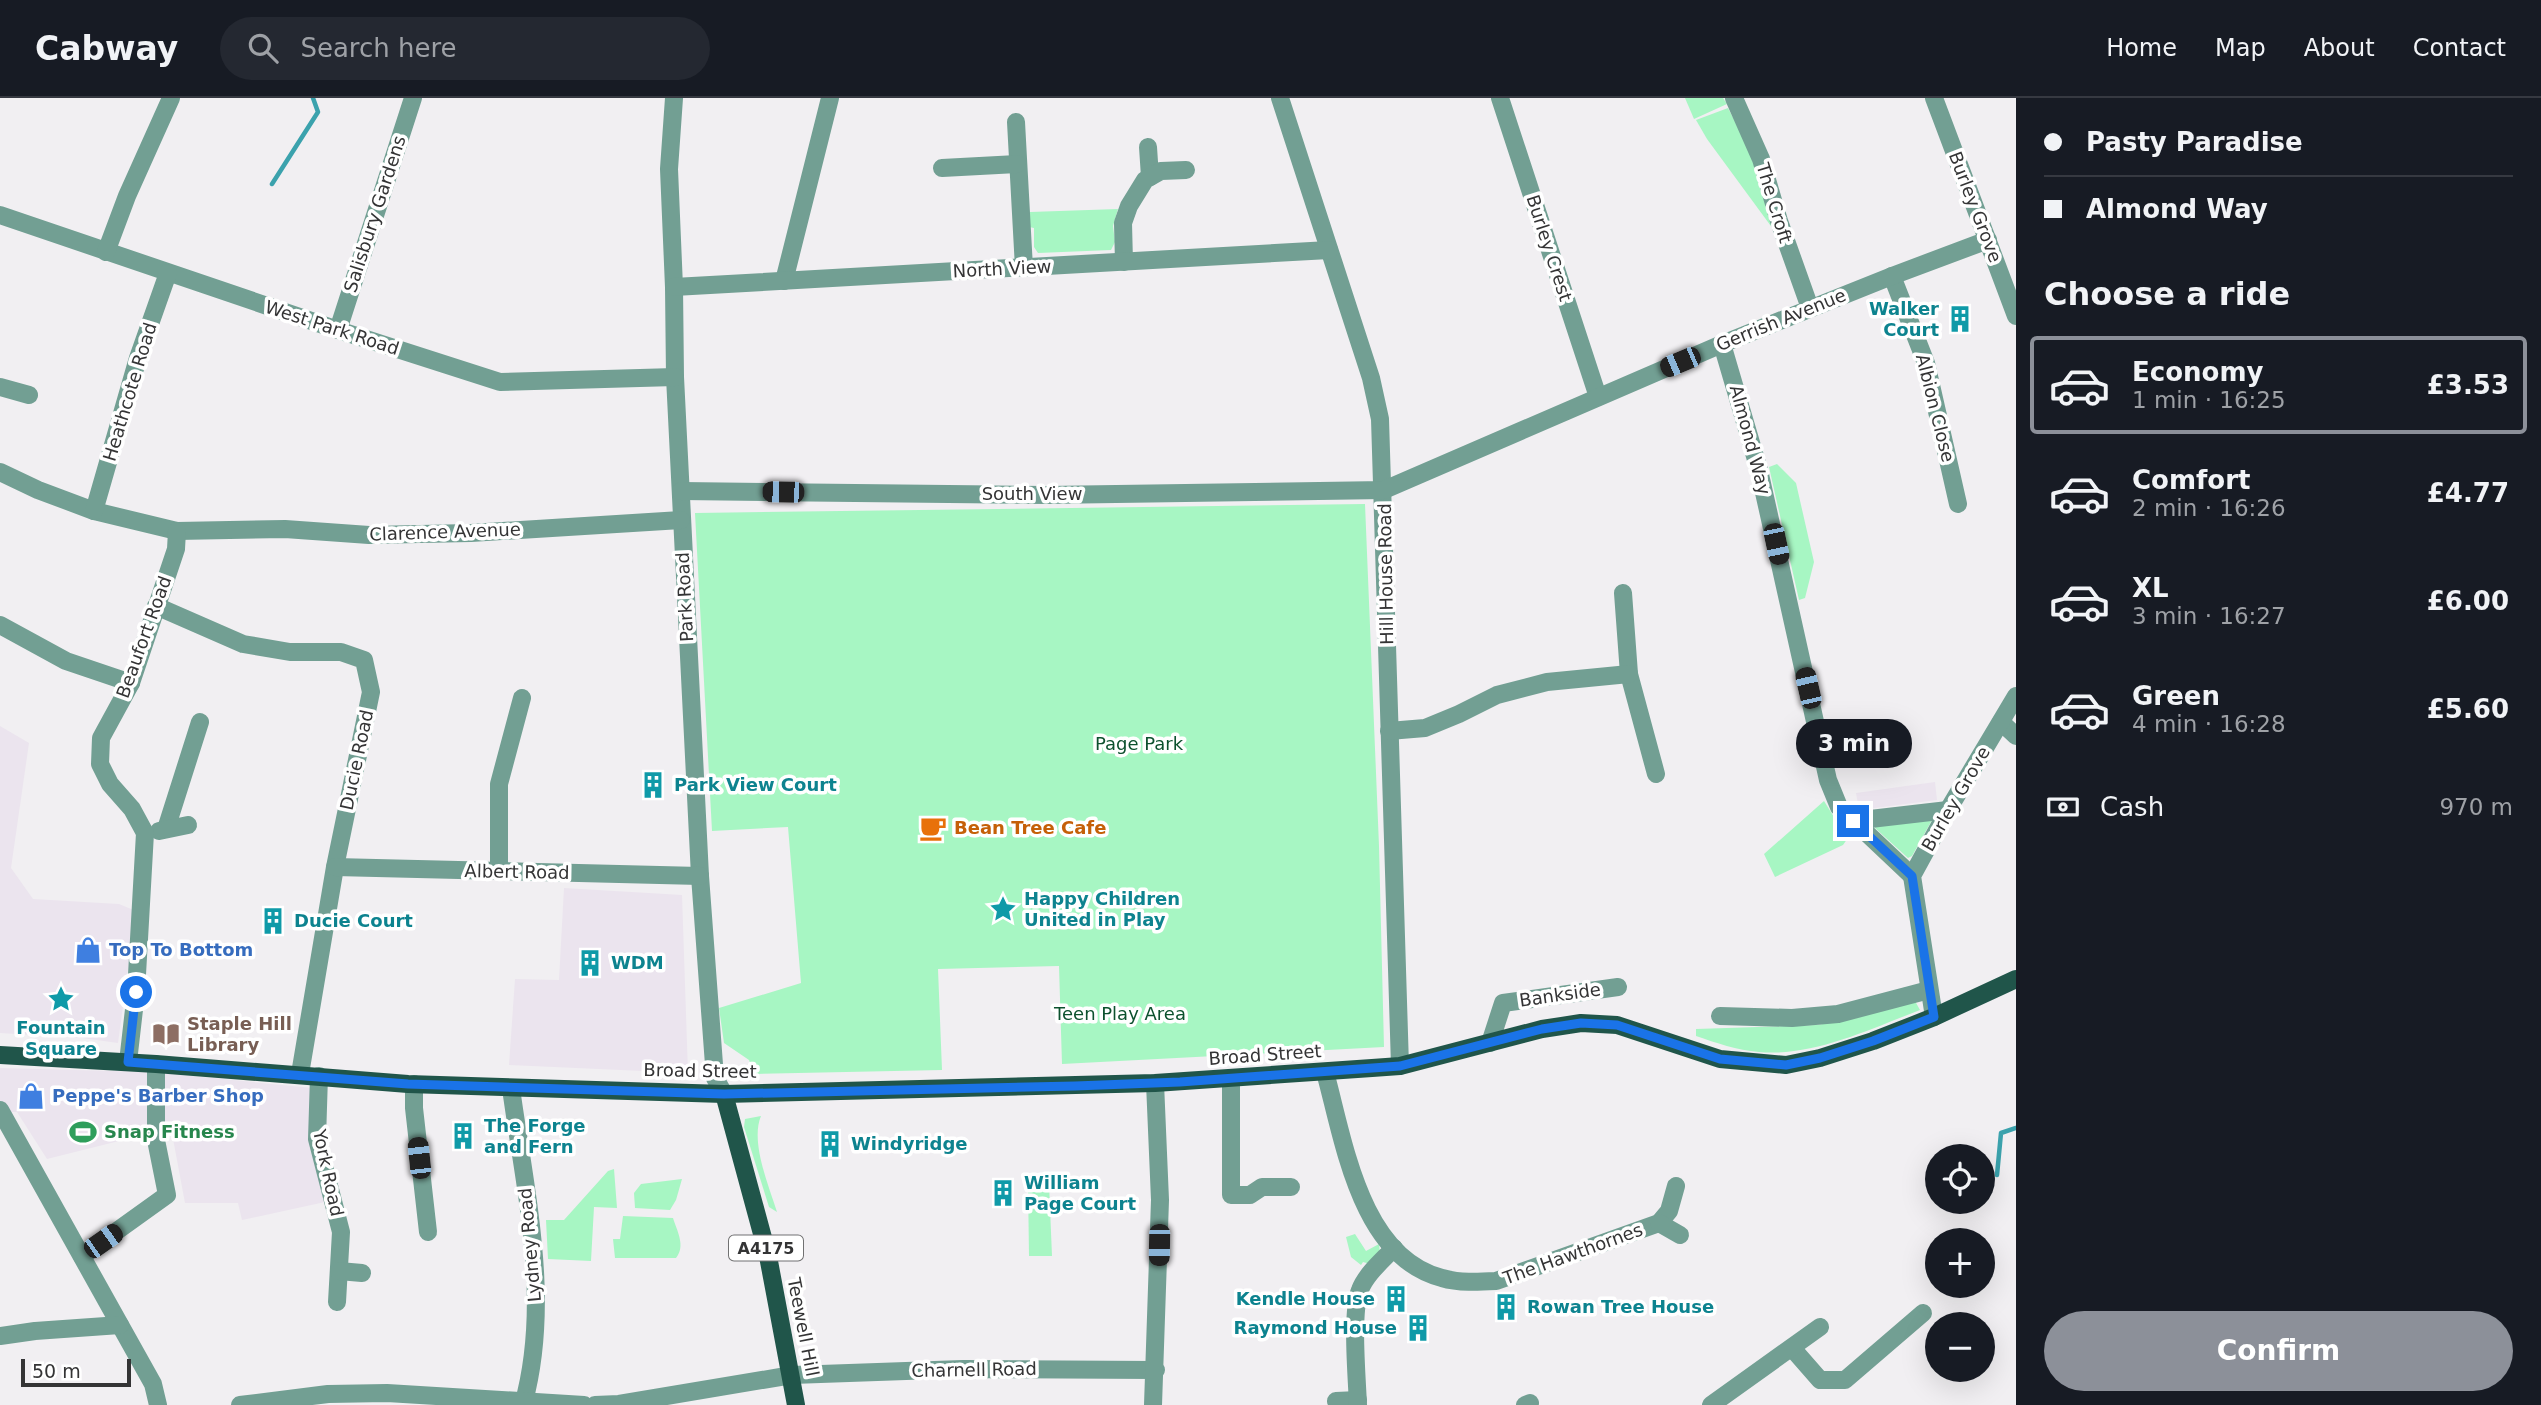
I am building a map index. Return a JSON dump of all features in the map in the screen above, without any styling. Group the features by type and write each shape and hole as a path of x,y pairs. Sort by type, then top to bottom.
{"main road":[{"name":"Broad Street","path":"0,1055 414,1084 724,1094 1155,1083 1400,1066 1542,1029 1581,1023 1617,1025 1720,1059 1786,1065 1833,1054 1934,1017 2016,979"},
{"name":"Teewell Hill","path":"724,1094 768,1256 796,1405"}],"street":[{"path":"106,252 127,196 171,98"},
{"name":"Salisbury Gardens","path":"338,330 413,98"},
{"name":"Park Road","path":"674,98 669,169 681,520 700,876 715,1078 724,1094"},
{"path":"784,281 830,98"},
{"name":"Hill House Road","path":"1280,98 1371,378 1380,419 1400,1066"},
{"name":"Burley Crest","path":"1500,98 1598,397"},
{"name":"The Croft","path":"1734,98 1761,159 1810,309"},
{"name":"Burley Grove","path":"1934,98 2016,316"},
{"path":"1016,122 1024,268"},
{"path":"1149,147 1150,177"},
{"path":"942,167 1017,164"},
{"path":"1124,262 1125,213 1145,180 1161,172 1186,170"},
{"name":"West Park Road","path":"0,215 500,382 675,377"},
{"name":"Gerrish Avenue","path":"1384,490 1722,344 1892,275 1988,240"},
{"name":"North View","path":"674,287 1329,250"},
{"name":"Heathcote Road","path":"94,511 138,358 168,273"},
{"name":"Albion Close","path":"1892,275 1926,363 1958,504"},
{"name":"Almond Way","path":"1722,344 1759,470 1828,779 1839,807 1912,876"},
{"path":"0,387 29,395"},
{"name":"Clarence Avenue","path":"0,472 94,511 177,531 285,529 369,536 471,533 681,520"},
{"name":"South View","path":"681,491 1047,495 1384,490"},
{"name":"Beaufort Road","path":"145,833 132,808 110,784 100,764 101,738 131,683 176,549 177,531"},
{"path":"1623,593 1629,674 1656,774"},
{"name":"Ducie Road","path":"156,606 243,644 290,652 341,652 364,660 371,692 335,867 300,1074"},
{"path":"0,625 66,661 131,683"},
{"path":"1390,731 1425,728 1497,695 1548,682 1629,674"},
{"path":"499,872 499,784 522,698"},
{"path":"2011,707 2016,736"},
{"name":"Burley Grove","path":"1912,876 1948,810 2011,707"},
{"path":"166,829 200,722"},
{"path":"1853,821 1948,810"},
{"path":"128,1062 136,992 145,833 188,825"},
{"name":"Albert Road","path":"335,867 700,876"},
{"path":"1912,876 1934,1017"},
{"name":"Bankside","path":"1490,1043 1503,1003 1618,987"},
{"path":"1720,1016 1792,1018 1838,1014 1928,990"},
{"path":"82,1256 167,1195 156,1140 156,1064"},
{"name":"The Hawthornes","path":"1325,1072 1361,1198 1394,1248 1414,1266 1441,1278 1473,1282 1496,1281 1659,1223 1669,1211 1676,1186"},
{"name":"York Road","path":"319,1076 317,1139 341,1232 337,1301"},
{"path":"1231,1078 1231,1195 1250,1195 1262,1187 1291,1187"},
{"path":"1153,1405 1160,1200 1155,1083"},
{"path":"414,1084 414,1108 428,1232"},
{"name":"Lydney Road","path":"511,1088 536,1270 536,1336 524,1404"},
{"path":"0,1110 153,1384 158,1405"},
{"name":"The Hawthornes","path":"1659,1223 1680,1235"},
{"path":"1336,1401 1358,1403 1356,1308 1360,1290 1373,1269 1394,1248"},
{"path":"339,1271 362,1273"},
{"path":"1792,1348 1820,1380 1844,1380 1923,1313"},
{"path":"0,1336 120,1325"},
{"path":"1711,1405 1820,1327"},
{"name":"Charnell Road","path":"595,1405 620,1404 792,1375 963,1369 1156,1370"},
{"path":"240,1405 281,1402 328,1394 387,1393 524,1404 584,1405"}],"shaded area":[{"path":"0,726 29,743 11,868 33,899 119,904 136,911 118,1043 0,1033"},
{"path":"1935,782 1937,800 1859,810 1856,793"},
{"path":"564,888 682,895 688,1073 509,1065 515,979 559,980"},
{"path":"0,1068 151,1072 313,1088 325,1202 242,1220 238,1203 185,1203 171,1128 47,1159 17,1112 0,1112"}],"green space":[{"path":"1685,98 1723,98 1727,104 1694,119"},
{"path":"1728,108 1748,147 1776,233 1696,120"},
{"path":"1118,209 1113,226 1115,242 1111,250 1038,253 1034,247 1034,228 1029,227 1030,212"},
{"path":"1777,464 1796,483 1814,562 1805,598 1799,600 1769,467"},
{"name":"Page Park","path":"1365,504 1384,1047 1062,1064 1059,966 938,969 942,1070 754,1074 749,1060 724,1043 719,1008 801,983 788,827 712,831 695,513"},
{"path":"1824,801 1850,835 1843,845 1775,877 1764,854"},
{"path":"1932,820 1912,856 1908,858 1875,828 1876,822"},
{"path":"1915,1001 1920,1010 1841,1040 1800,1050 1751,1051 1696,1036 1696,1029 1817,1025 1856,1018"},
{"path":"761,1116 758,1127 759,1151 777,1212 769,1207 744,1127 745,1119"},
{"path":"614,1169 617,1208 594,1207 591,1261 548,1259 546,1220 564,1220 608,1171"},
{"path":"682,1179 670,1210 635,1208 634,1193 641,1184"},
{"path":"1028,1184 1049,1184 1052,1256 1029,1256"},
{"path":"623,1216 673,1218 680,1243 676,1258 615,1258 613,1239 620,1239"},
{"path":"1355,1234 1366,1251 1379,1244 1380,1254 1370,1264 1363,1262 1361,1265 1351,1257 1346,1237"}],"waterway":[{"path":"272,184 318,112 313,98"},
{"path":"1997,1175 2001,1133 2016,1128"}],"place":[{"name":"Walker Court","path":"1960,319"},
{"name":"Park View Court","path":"653,785"},
{"name":"Bean Tree Cafe","path":"933,828"},
{"name":"Happy Children United in Play","path":"1003,909"},
{"name":"Ducie Court","path":"273,921"},
{"name":"Top To Bottom","path":"88,950"},
{"name":"WDM","path":"590,963"},
{"name":"Fountain Square","path":"61,999"},
{"name":"Staple Hill Library","path":"166,1034"},
{"name":"Peppe's Barber Shop","path":"31,1096"},
{"name":"Snap Fitness","path":"83,1132"},
{"name":"The Forge and Fern","path":"463,1136"},
{"name":"Windyridge","path":"830,1144"},
{"name":"William Page Court","path":"1003,1193"},
{"name":"Kendle House","path":"1396,1299"},
{"name":"Rowan Tree House","path":"1506,1307"},
{"name":"Raymond House","path":"1418,1328"}],"route":[{"path":"136,992 128,1062 408,1084 724,1094 1155,1083 1400,1066 1542,1029 1581,1023 1617,1025 1720,1059 1786,1065 1820,1058 1873,1041 1934,1017 1912,876 1853,821"}],"park label":[{"name":"Teen Play Area","path":"1120,1014"}]}
